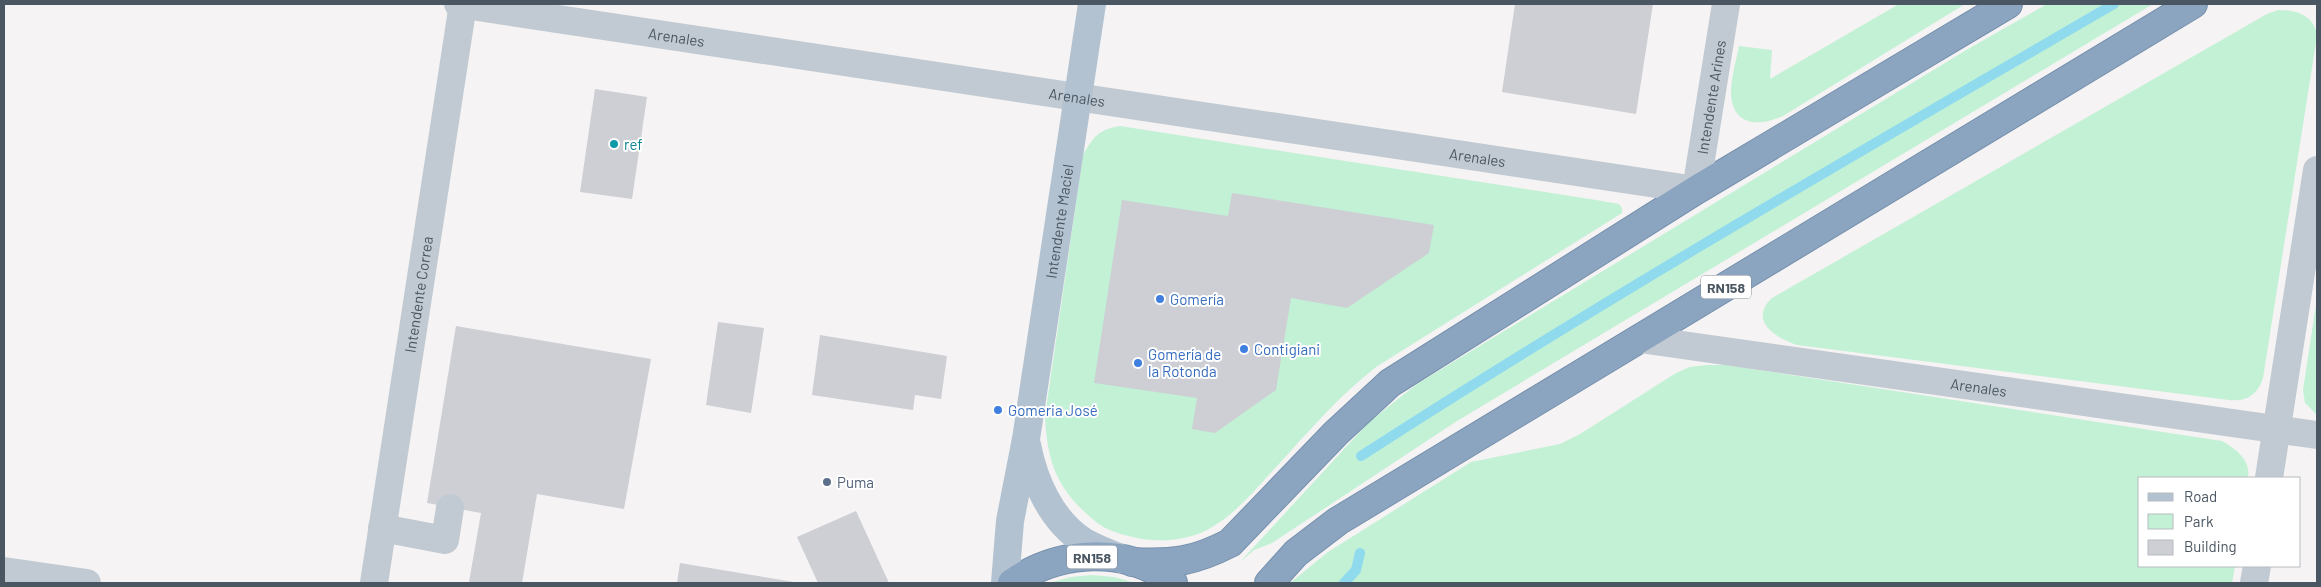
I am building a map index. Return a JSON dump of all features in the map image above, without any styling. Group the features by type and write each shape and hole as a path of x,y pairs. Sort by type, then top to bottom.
{"highway":[{"name":"RN158","path":"1012,583 1048,563 1074,558 1099,556 1163,564 1187,561 1210,553 1230,543 1342,427 1390,383 1696,190 2008,4"},
{"name":"RN158","path":"1269,583 1296,553 1338,521 2193,4"},
{"name":"RN158","path":"1128,561 1152,570 1173,583"}],"main road":[{"name":"Intendente Maciel","path":"1005,583 1010,521 1026,438 1092,4"},
{"name":"Intendente Maciel","path":"1026,438 1036,477 1055,514 1068,530 1083,541 1128,561"}],"street":[{"name":"Arenales","path":"461,4 1696,190"},
{"name":"Intendente Correa","path":"374,583 461,4"},
{"name":"Intendente Arines","path":"1696,190 1726,4"},
{"path":"2268,477 2317,170"},
{"name":"Arenales","path":"1640,338 2317,435"},
{"path":"382,528 446,540 450,508"},
{"path":"2254,583 2257,567"},
{"path":"4,571 87,583"}],"green space":[{"path":"1899,4 1965,4 1783,116 1765,122 1756,122 1742,118 1736,112 1731,87 1739,46 1772,50 1770,79"},
{"path":"2047,4 2153,4 1457,421 1272,543 1254,550 1240,562 1369,422 1417,384 1968,49"},
{"path":"2278,10 2291,11 2303,15 2312,23 2317,36 2263,378 2255,393 2241,400 2229,400 1797,345 1781,338 1768,328 1763,314 1765,306 1772,298 2267,14"},
{"path":"1120,126 1596,200 1619,204 1622,208 1622,213 1376,367 1325,414 1245,501 1217,524 1199,534 1180,539 1142,539 1118,533 1104,527 1082,510 1072,499 1063,487 1052,462 1048,448 1045,416 1083,155 1097,135"},
{"path":"2317,298 2317,415 2305,403 2303,390"},
{"path":"1726,365 2222,441 2237,451 2245,460 2248,477 2138,477 2138,567 2235,567 2232,583 1290,583 1328,552 1471,462 1560,444 1580,434 1676,373 1690,367"},
{"path":"1092,575 1114,577 1135,583 1049,583 1071,577"}],"building":[{"path":"1515,4 1653,4 1636,114 1502,92"},
{"name":"ref","path":"595,89 647,97 632,199 580,192"},
{"path":"1232,193 1434,225 1429,253 1347,308 1291,298 1276,390 1215,433 1192,429 1197,398 1094,383 1122,200 1228,216"},
{"path":"718,322 764,328 751,413 706,405"},
{"path":"456,326 651,359 624,509 537,494 522,583 469,582 481,513 427,503"},
{"path":"820,335 947,356 941,399 915,395 913,410 812,395"},
{"path":"856,511 889,583 818,583 797,537"},
{"path":"680,563 794,582 794,583 677,583"}],"waterway":[{"path":"1361,456 1641,282 2114,4"},
{"path":"1344,583 1356,570 1360,553"}],"place":[{"name":"ref","path":"614,144"},
{"name":"Gomería","path":"1160,299"},
{"name":"Contigiani","path":"1244,349"},
{"name":"Gomería de la Rotonda","path":"1138,363"},
{"name":"Gomeria José","path":"998,410"},
{"name":"Puma","path":"827,482"}]}
